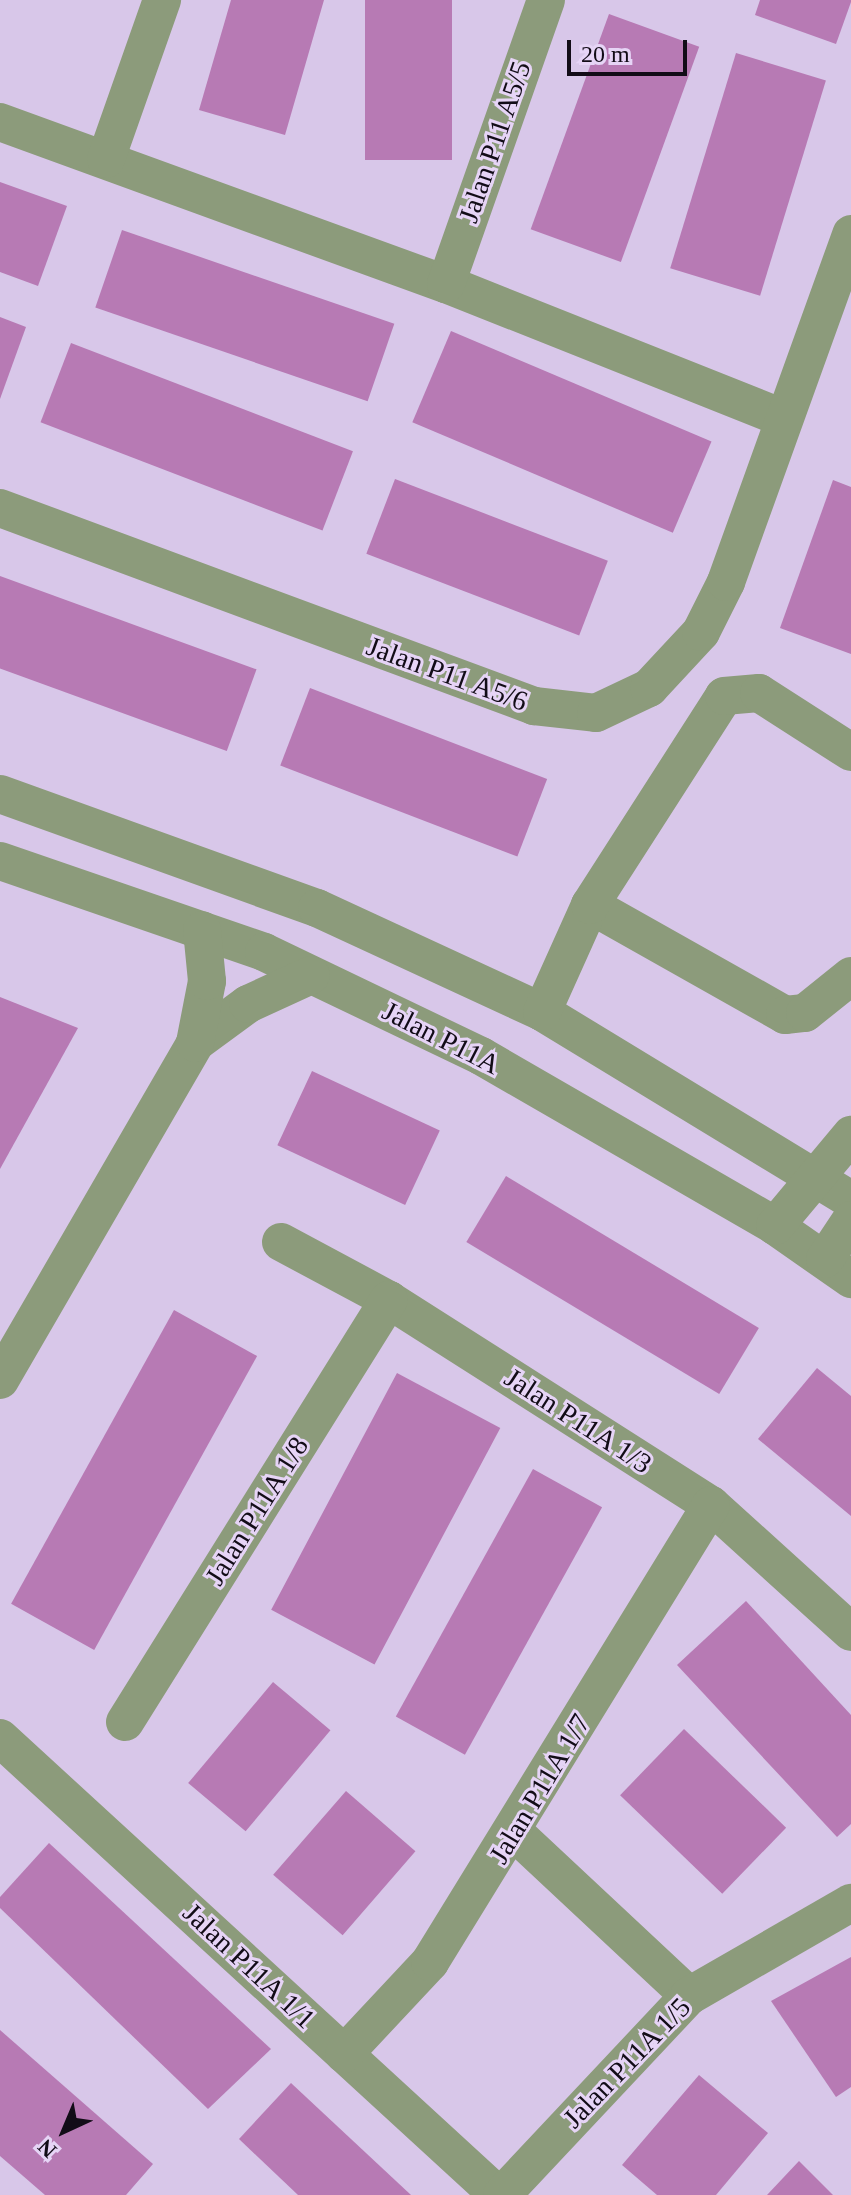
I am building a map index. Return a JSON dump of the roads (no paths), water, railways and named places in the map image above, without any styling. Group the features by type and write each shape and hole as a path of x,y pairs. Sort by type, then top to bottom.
{"street":[{"path":"106,159 162,0"},
{"name":"Jalan P11 A5/5","path":"446,284 546,0"},
{"path":"0,122 446,284 782,418"},
{"name":"Jalan P11 A5/6","path":"0,508 534,706 596,713 649,688 701,632 726,582 782,418 851,234"},
{"path":"542,1012 590,905 724,696 759,693 851,752"},
{"path":"0,794 317,908 542,1012 851,1200"},
{"name":"Jalan P11A","path":"0,861 202,930 311,975 481,1056 775,1226 838,1269"},
{"path":"590,905 785,1015 823,1003 851,976"},
{"path":"0,1380 195,1043 207,981 202,930"},
{"path":"195,1043 248,1004 311,975"},
{"path":"775,1226 813,1176 851,1135"},
{"path":"838,1269 851,1220"},
{"name":"Jalan P11A 1/3","path":"281,1242 389,1300 711,1505 851,1632"},
{"name":"Jalan P11A 1/8","path":"125,1722 389,1300"},
{"name":"Jalan P11A 1/7","path":"344,2054 430,1962 514,1832 711,1505"},
{"name":"Jalan P11A 1/1","path":"0,1738 500,2195"},
{"path":"514,1832 689,1996"},
{"name":"Jalan P11A 1/5","path":"500,2195 689,1996 851,1903"}]}
